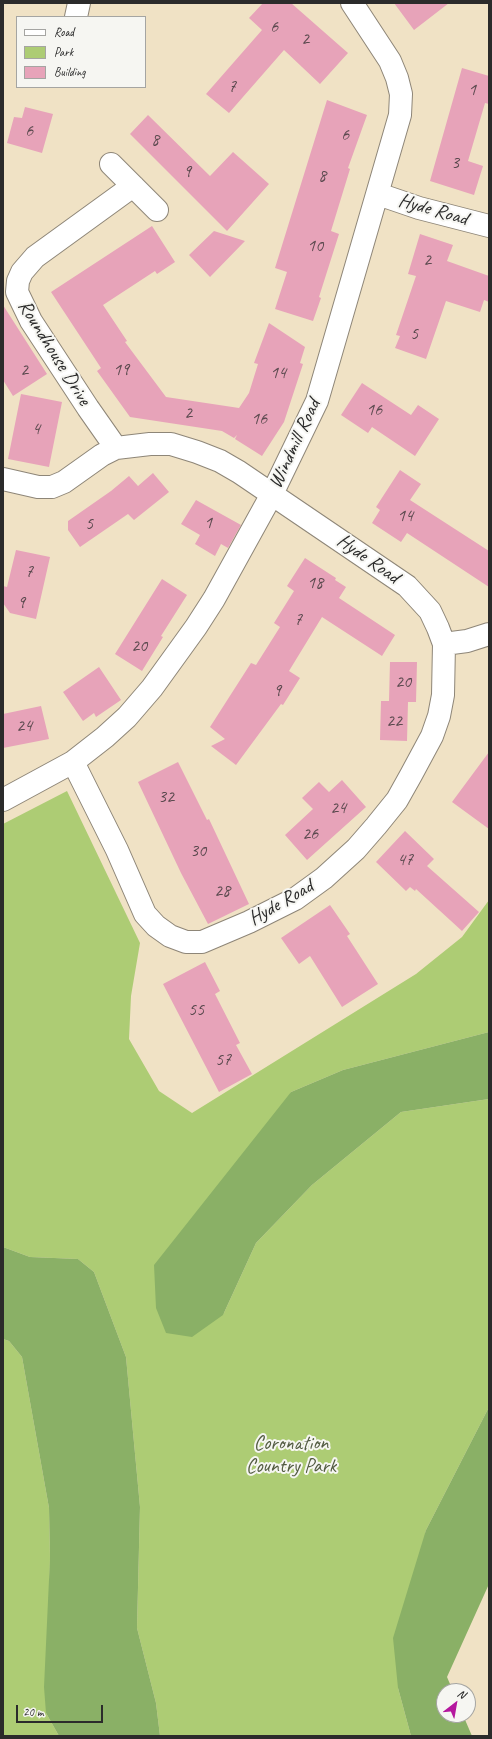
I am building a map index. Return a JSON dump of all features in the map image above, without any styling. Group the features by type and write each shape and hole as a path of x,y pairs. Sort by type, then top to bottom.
{"street":[{"path":"76,16 79,3"},
{"name":"Windmill Road","path":"3,800 73,762 105,737 127,717 156,682 196,627 272,494 317,401 400,115 401,94 398,78 390,61 352,3"},
{"path":"111,164 157,210"},
{"name":"Roundhouse Drive","path":"116,448 31,321 17,292 18,281 22,272 35,257 134,187"},
{"name":"Hyde Road","path":"378,194 419,208 489,226"},
{"name":"Hyde Road","path":"73,762 145,914 156,926 170,936 186,942 202,942 249,922 295,899 329,873 356,849 397,800 434,729 443,695 444,644 430,611 407,586 272,494 220,461 172,444 150,444 116,448"},
{"path":"3,478 38,486 52,486 64,482 102,455 116,448"},
{"path":"444,644 467,641 489,634"}],"green space":[{"name":"Coronation Country Park","path":"67,791 140,943 131,996 129,1039 159,1091 192,1113 416,974 462,937 489,900 489,1032 343,1070 291,1092 223,1315 256,1243 312,1185 401,1112 489,1099 489,1407 426,1530 398,1688 411,1736 160,1736 156,1703 137,1628 140,1507 126,1357 94,1272 78,1259 30,1257 3,1247 3,824"},
{"path":"489,1032 489,1099 401,1112 312,1185 256,1243 223,1315 192,1337 166,1333 156,1308 154,1265 291,1092 343,1070"},
{"path":"3,1247 30,1257 78,1259 94,1272 126,1357 140,1507 137,1628 156,1703 160,1736 59,1736 46,1713 44,1687 50,1558 49,1508 22,1357 9,1341 3,1339"},
{"path":"3,1339 9,1341 22,1357 49,1508 50,1558 46,1713 59,1736 3,1736"},
{"path":"489,1407 489,1584 447,1677 450,1683 436,1683 436,1723 466,1723 472,1736 411,1736 398,1688 393,1638 426,1530"}],"building":[{"path":"263,3 291,3 348,53 320,84 284,50 229,113 206,94 262,30 249,18"},
{"path":"394,3 449,3 414,30"},
{"path":"462,68 489,76 489,104 485,103 468,161 483,166 474,195 430,181"},
{"path":"327,100 367,115 348,168 350,169 331,231 339,234 313,321 275,309 287,272 275,268"},
{"path":"25,107 53,114 42,153 7,143 14,117 22,118"},
{"path":"148,115 210,176 233,152 269,184 227,231 130,134"},
{"path":"152,226 175,262 157,274 155,271 103,305 127,341 125,342 166,397 239,408 249,393 258,364 254,363 269,323 305,347 300,363 303,364 284,422 262,456 235,439 237,435 234,438 222,431 130,417 97,371 101,368 51,292"},
{"path":"214,231 245,241 210,277 189,255"},
{"path":"420,234 453,245 447,261 489,276 489,302 484,300 480,312 446,301 426,359 395,348 400,336 396,335 416,276 408,274"},
{"path":"3,305 47,374 13,396 3,380"},
{"path":"362,383 411,415 418,405 439,419 415,456 372,427 368,433 341,415"},
{"path":"21,394 62,402 49,467 8,459"},
{"path":"400,470 421,484 410,500 489,551 489,587 407,533 401,542 372,523 380,510 376,507"},
{"path":"153,473 169,492 134,520 128,514 80,547 68,530 68,521 111,491 129,476 138,486"},
{"path":"196,500 241,525 228,548 221,544 215,556 195,544 200,535 181,524"},
{"path":"16,550 50,557 36,619 10,613 3,603 3,586 7,587"},
{"path":"305,558 336,578 335,580 346,587 339,598 395,635 382,656 322,617 289,671 300,678 283,705 281,704 236,765 211,746 225,739 210,727 251,663 256,665 280,627 274,623 294,591 287,586"},
{"path":"162,579 187,595 161,636 163,637 142,671 115,654"},
{"path":"390,662 417,662 416,702 408,702 407,741 380,740 381,701 389,701"},
{"path":"99,667 121,700 96,717 94,713 83,721 63,692"},
{"path":"41,706 49,739 3,748 3,714"},
{"path":"489,752 489,829 452,802"},
{"path":"178,762 207,820 209,819 249,904 208,924 181,873 138,782"},
{"path":"342,780 366,807 307,860 285,835 313,809 302,798 319,782 329,792"},
{"path":"405,831 434,859 427,866 479,912 462,931 416,889 415,891 410,887 406,891 376,862"},
{"path":"330,905 350,934 347,936 378,984 342,1007 310,956 299,964 281,938"},
{"path":"205,962 220,991 215,994 240,1043 236,1045 252,1074 219,1092 163,984"}]}
